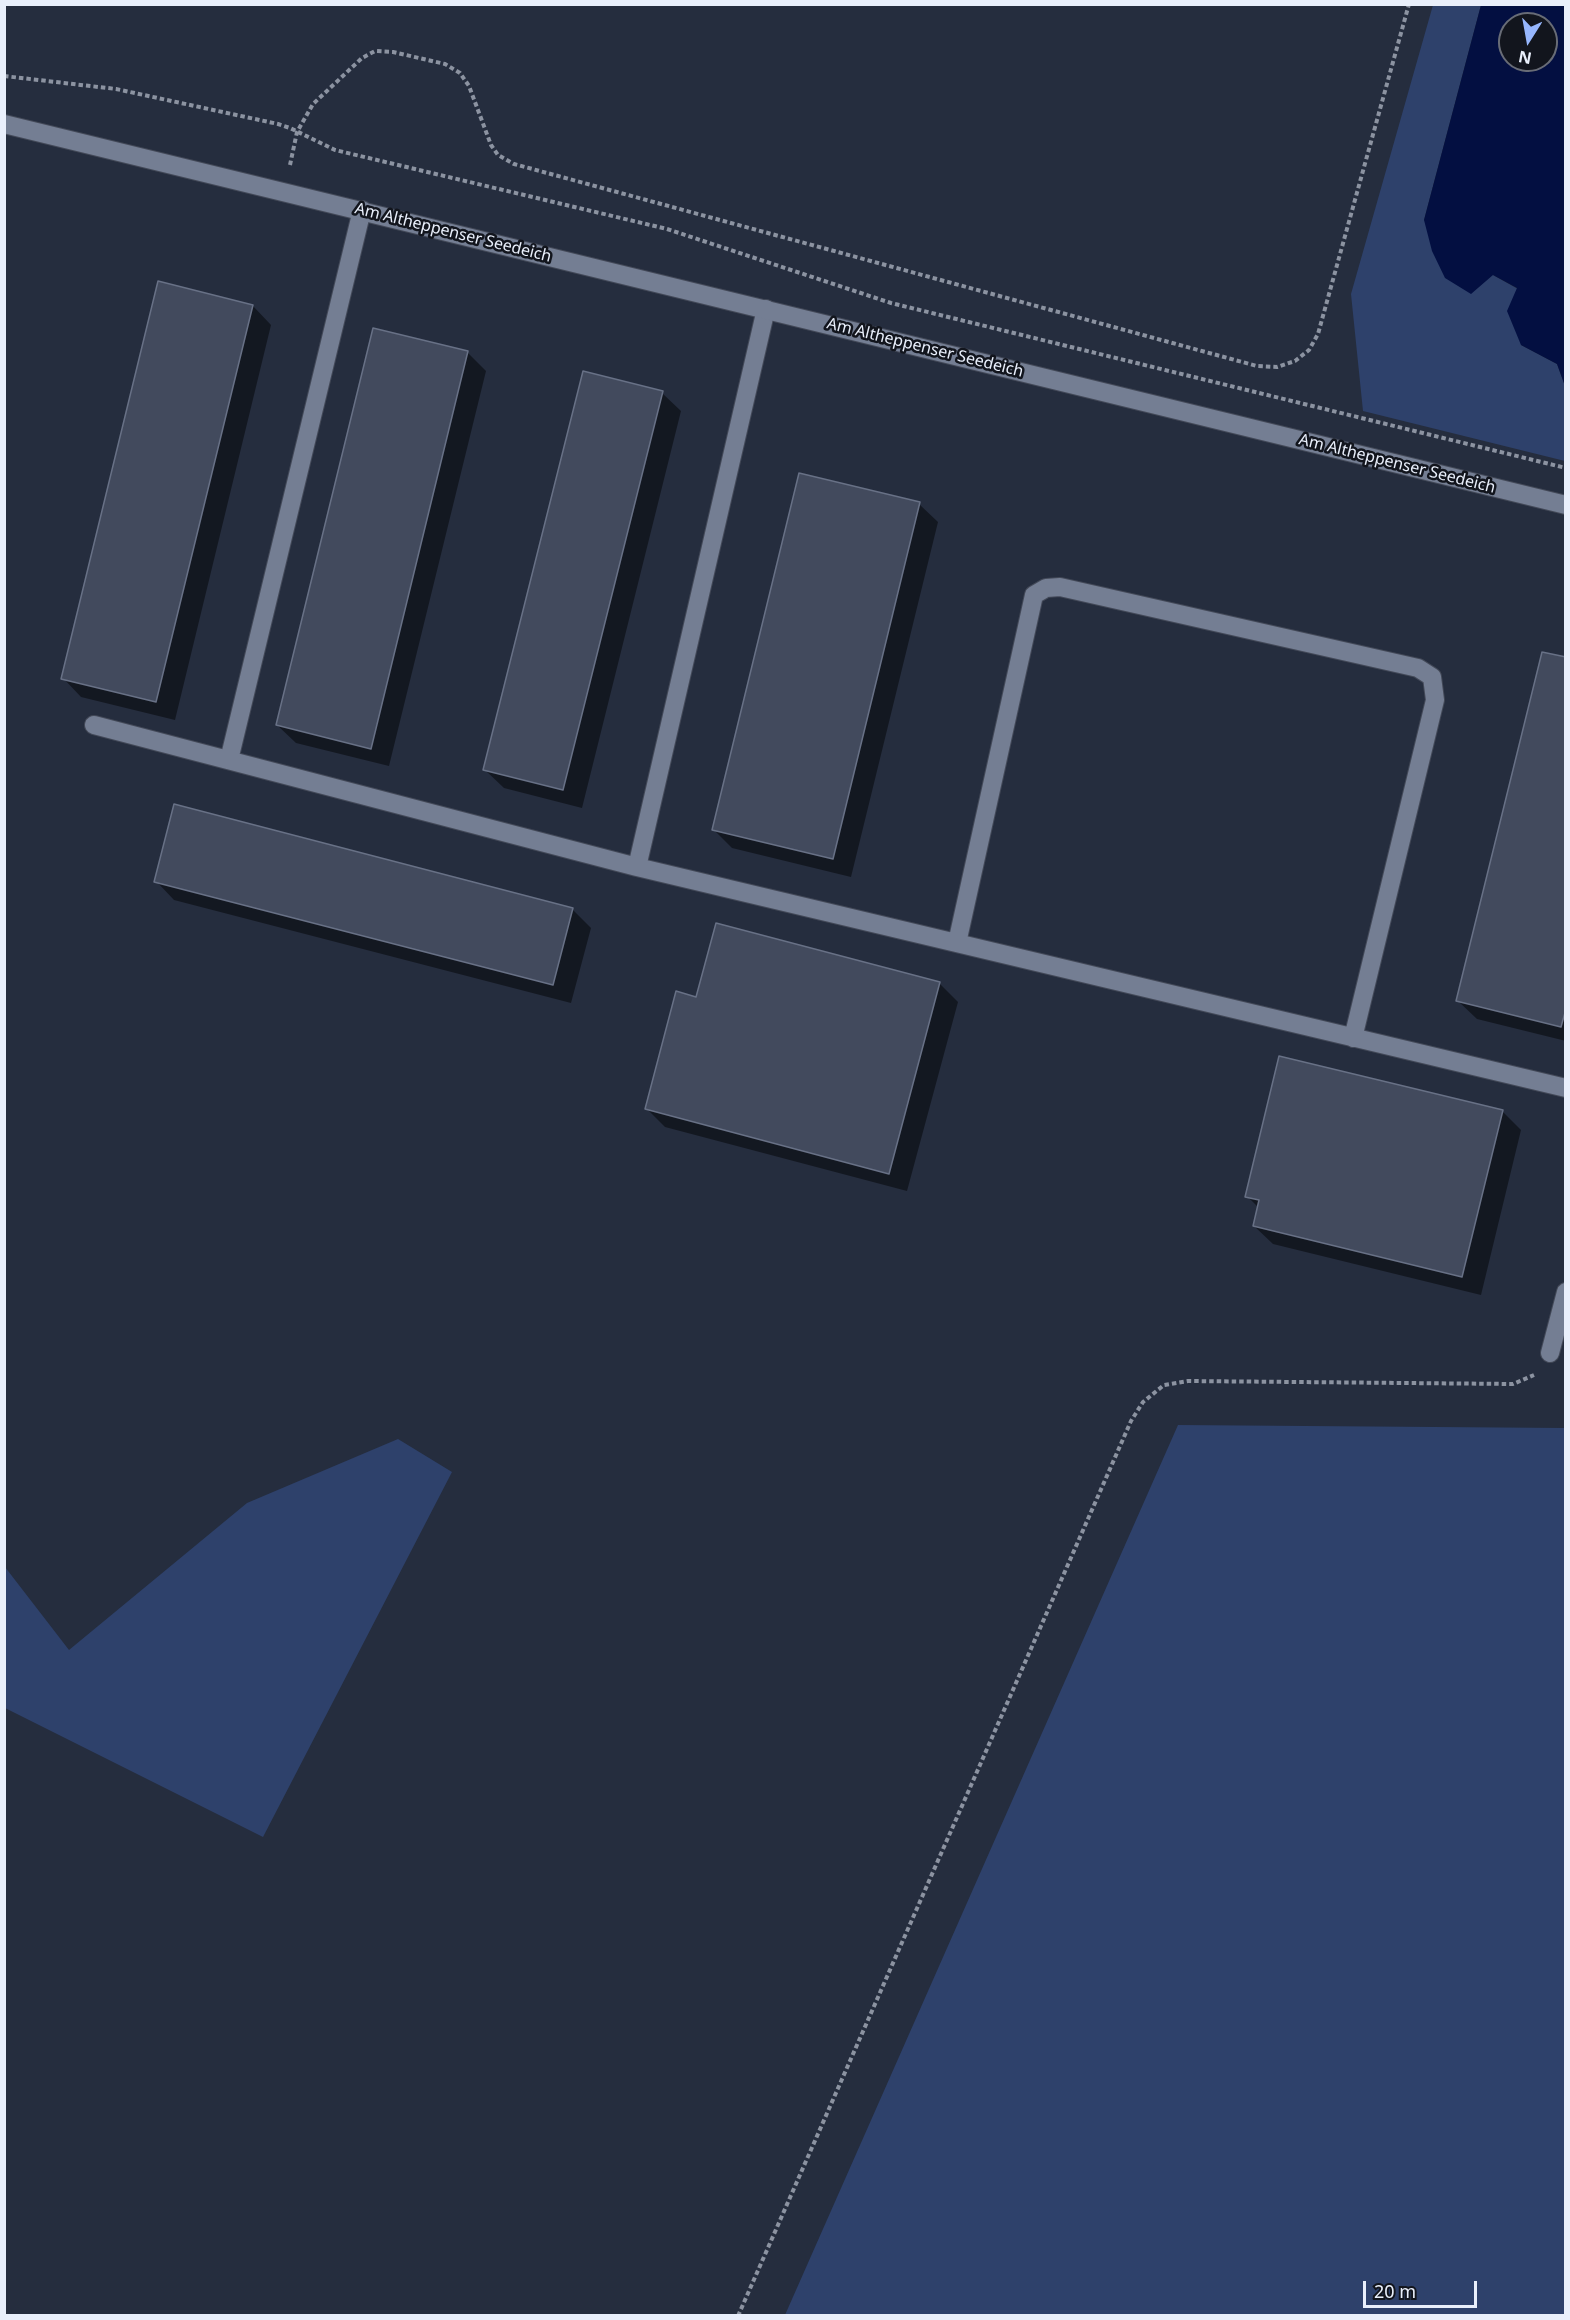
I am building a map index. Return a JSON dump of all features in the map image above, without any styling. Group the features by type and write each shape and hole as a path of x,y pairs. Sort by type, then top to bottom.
{"street":[{"name":"Am Altheppenser Seedeich","path":"4,124 1566,505"},
{"path":"229,760 362,210"},
{"path":"637,867 766,309"},
{"path":"957,943 1034,595 1046,588 1060,587 1419,668 1432,677 1435,700 1353,1038"},
{"path":"94,725 637,867 1566,1088"},
{"path":"1550,1353 1566,1292"}],"path":[{"path":"284,192 297,132 313,104 362,58 375,51 403,54 445,64 460,73 469,86 492,145 498,154 514,164 1257,366 1277,367 1295,361 1309,350 1318,334 1410,4"},
{"path":"4,76 116,89 278,124 335,150 668,229 891,303 1566,468"},
{"path":"738,2316 1131,1421 1143,1402 1164,1385 1188,1381 1513,1384 1536,1374 1550,1353"}],"shaded area":[{"path":"1433,5 1481,5 1424,220 1493,275 1518,289 1521,345 1557,364 1565,386 1565,461 1363,411 1351,294"},
{"path":"1481,5 1565,5 1565,386 1557,364 1521,345 1507,311 1517,288 1493,275 1471,294 1445,278 1432,251 1424,220"},
{"path":"1178,1425 1565,1428 1565,2315 785,2315"},
{"path":"398,1439 452,1472 263,1837 5,1708 5,1567 69,1650 247,1503"}],"building":[{"path":"158,281 253,305 156,702 61,679"},
{"path":"373,328 468,351 371,749 276,725"},
{"path":"583,371 663,391 563,790 483,770"},
{"path":"799,473 920,502 833,859 712,830"},
{"path":"1542,652 1566,657 1566,1009 1561,1027 1456,1001"},
{"path":"174,804 573,908 553,985 154,882"},
{"path":"716,923 940,982 889,1174 645,1109 676,991 696,997"},
{"path":"1279,1056 1503,1110 1462,1277 1253,1226 1259,1200 1245,1197"}]}
